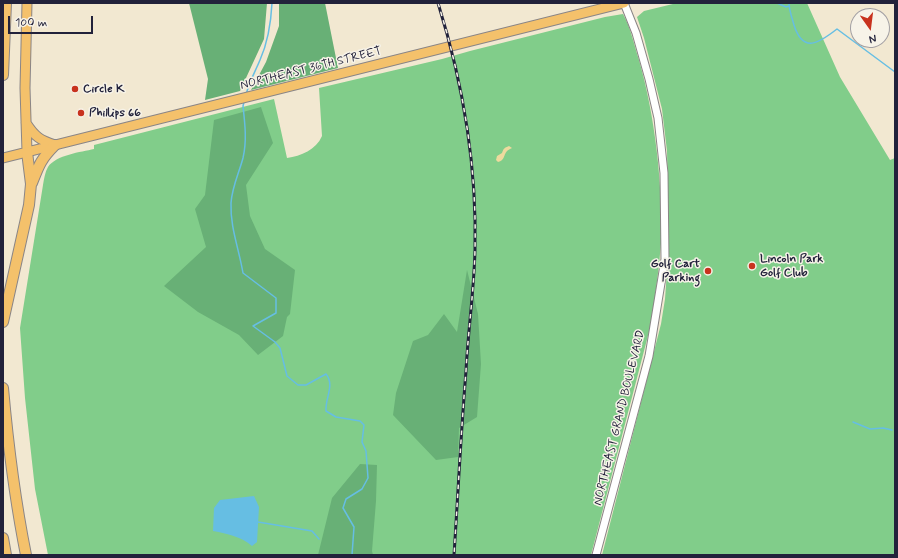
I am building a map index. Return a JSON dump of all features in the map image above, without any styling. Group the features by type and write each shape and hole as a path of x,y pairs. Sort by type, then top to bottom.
{"highway":[{"path":"3,75 6,3"},
{"path":"31,184 39,164 45,155 55,145"},
{"path":"3,322 29,205 31,184 27,152"},
{"path":"3,388 14,488 26,555"},
{"path":"3,538 6,555"}],"main road":[{"path":"27,3 24,88 27,152"},
{"name":"NORTHEAST 36TH STREET","path":"3,158 624,3"},
{"path":"26,123 41,140 55,145"}],"street":[{"name":"NORTHEAST GRAND BOULEVARD","path":"596,555 649,356 665,259 664,173 658,118 636,33 624,3"}],"green space":[{"path":"189,3 267,3 264,39 240,91 205,100 208,79"},
{"path":"279,3 325,3 338,68 251,90 266,62 279,26"},
{"path":"677,3 807,3 840,77 890,160 895,158 895,555 602,555 661,324 665,299 669,244 667,151 662,109 644,38 637,17 644,11"},
{"path":"623,14 639,60 654,127 661,198 661,243 651,324 591,555 48,555 35,489 25,398 20,328 44,178 48,167 52,163 69,155 94,149 94,145 274,99 287,158 298,156 312,149 322,136 319,88 442,59 605,17"},
{"path":"261,107 273,143 246,185 250,216 265,249 295,270 290,314 287,317 283,336 258,355 239,335 198,312 164,286 206,247 195,209 205,195 214,120"},
{"path":"467,270 478,314 481,364 477,417 459,428 458,457 436,460 393,415 396,393 413,341 428,335 444,314 457,332"},
{"path":"360,464 377,465 373,555 318,555 332,498"}],"sand":[{"path":"509,146 512,148 507,151 503,159 498,162 496,160 497,156 502,153 504,148"}],"water":[{"path":"254,496 259,507 257,542 252,546 229,534 213,531 214,508 220,500"}],"waterway":[{"path":"246,95 267,39 272,3"},
{"path":"777,3 786,7 789,6"},
{"path":"789,3 794,25 802,40 807,43 818,42 837,29 895,72"},
{"path":"244,102 245,145 231,203 233,229 243,273 276,298 276,313 253,326 275,342 280,348 287,376 298,385 306,385 326,374 330,383 326,411 336,417 360,421 364,425 362,442 366,451 368,478 362,489 346,499 343,508 354,527 352,555"},
{"path":"853,422 870,429 883,428 892,430"},
{"path":"258,522 312,531 319,539"}],"railway":[{"path":"438,3 455,64 467,125 474,187 475,219 475,250 454,555"}],"place":[{"name":"Circle K","path":"75,89"},
{"name":"Phillips 66","path":"81,113"},
{"name":"Lincoln Park Golf Club","path":"752,266"},
{"name":"Golf Cart Parking","path":"708,271"}]}
